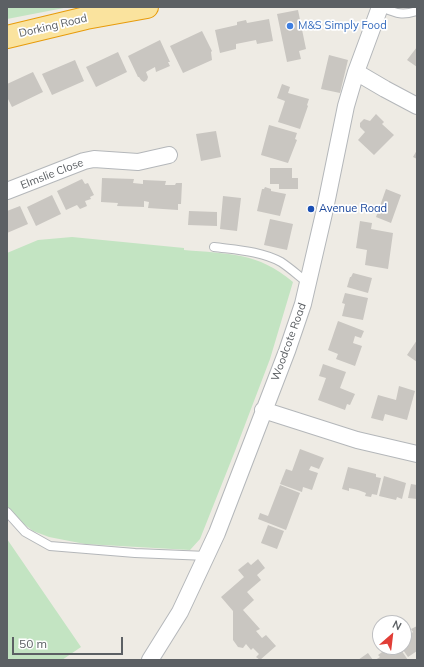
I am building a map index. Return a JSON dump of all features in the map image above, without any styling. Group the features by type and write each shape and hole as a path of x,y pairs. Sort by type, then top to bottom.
{"highway":[{"name":"Dorking Road","path":"7,37 86,18 147,7"}],"street":[{"name":"Woodcote Road","path":"150,660 180,612 207,556 287,351 303,304 325,209 346,106 356,72 380,7"},
{"path":"356,72 417,106"},
{"name":"Elmslie Close","path":"7,192 84,161 94,159 138,162 169,155"},
{"path":"263,410 357,440 417,454"}],"lane":[{"path":"380,7 405,15 417,11"},
{"path":"214,247 256,253 272,259 281,263 308,283"},
{"path":"7,512 25,532 50,546 135,553 207,556"}],"green space":[{"path":"7,7 69,7 7,19"},
{"path":"72,237 184,248 184,250 215,252 242,256 267,265 280,272 293,282 270,359 235,451 200,539 190,550 85,544 49,537 33,531 20,521 7,506 7,253 38,240"},
{"path":"7,539 81,647 62,660 7,660"}],"building":[{"name":"M&S Simply Food","path":"298,10 306,49 299,51 301,59 287,62 277,14"},
{"path":"269,19 273,41 257,44 256,40 236,44 236,49 220,53 215,30 237,25 237,22 246,20 247,23"},
{"path":"202,31 212,51 212,60 183,73 170,46"},
{"path":"160,40 170,62 168,62 170,66 156,72 155,67 146,72 148,77 144,82 138,77 128,56"},
{"path":"417,47 417,67 407,60"},
{"path":"118,52 127,72 96,87 86,67"},
{"path":"329,55 348,60 340,93 321,89"},
{"path":"75,60 84,81 52,95 42,74"},
{"path":"33,72 43,92 12,107 7,97 7,84"},
{"path":"282,84 290,87 288,93 309,99 300,129 278,122 285,101 277,98"},
{"path":"376,114 384,122 382,124 394,135 374,155 358,140 365,132 360,127 360,123 364,119 370,121"},
{"path":"269,125 297,133 295,139 297,140 288,163 261,155"},
{"path":"216,131 221,157 201,161 196,134"},
{"path":"417,150 417,159 413,157"},
{"path":"270,168 292,168 292,178 298,178 298,189 279,189 279,184 270,184"},
{"path":"102,178 134,179 133,183 143,184 143,180 166,181 165,185 182,183 181,204 178,204 178,210 148,208 149,202 144,201 144,207 117,206 118,203 101,202"},
{"path":"82,179 85,184 88,183 94,195 90,197 91,199 85,201 87,206 80,209 77,205 66,210 57,191"},
{"path":"265,187 271,189 271,191 286,194 280,216 257,211 262,189"},
{"path":"386,189 401,195 391,223 376,217"},
{"path":"52,195 61,214 36,226 27,207"},
{"path":"223,196 241,198 237,231 220,229"},
{"path":"20,206 28,224 7,233 7,211"},
{"path":"189,211 217,212 217,226 188,225"},
{"path":"270,219 293,224 287,250 264,245"},
{"path":"360,221 372,223 371,229 393,233 388,269 365,265 367,250 356,248"},
{"path":"353,273 372,278 368,293 347,287"},
{"path":"345,293 368,298 363,320 342,316 345,304 342,303"},
{"path":"338,321 364,331 361,338 355,336 353,343 362,346 355,366 336,359 338,354 328,350"},
{"path":"417,340 417,362 407,355"},
{"path":"323,364 346,372 340,388 355,394 350,405 347,404 345,410 318,400 326,378 319,376"},
{"path":"399,386 415,391 407,420 385,414 383,421 371,418 378,395 396,400"},
{"path":"300,449 324,458 319,469 311,466 309,470 318,473 312,490 303,487 302,492 280,484 286,469 292,471"},
{"path":"348,467 376,474 376,477 381,478 377,495 372,494 371,497 365,496 366,493 358,490 349,488 349,491 342,489"},
{"path":"384,476 406,483 402,499 397,497 396,500 379,496"},
{"path":"411,484 417,485 417,499 408,498"},
{"path":"280,485 300,493 286,530 258,519 260,513 268,516"},
{"path":"268,525 284,531 277,549 261,543"},
{"path":"258,559 265,568 257,575 261,580 247,592 254,600 243,610 260,629 256,631 262,638 266,635 276,646 260,660 256,657 259,654 253,648 251,650 246,644 243,648 238,647 233,640 233,611 221,597 244,577 238,570 248,562 251,565"},
{"path":"417,626 417,651 412,654 413,632 412,628"},
{"path":"368,653 373,660 358,660"},
{"path":"378,655 405,655 408,660 375,660 380,657"}],"place":[{"name":"M&S Simply Food","path":"290,26"},
{"name":"Avenue Road","path":"311,209"}]}
